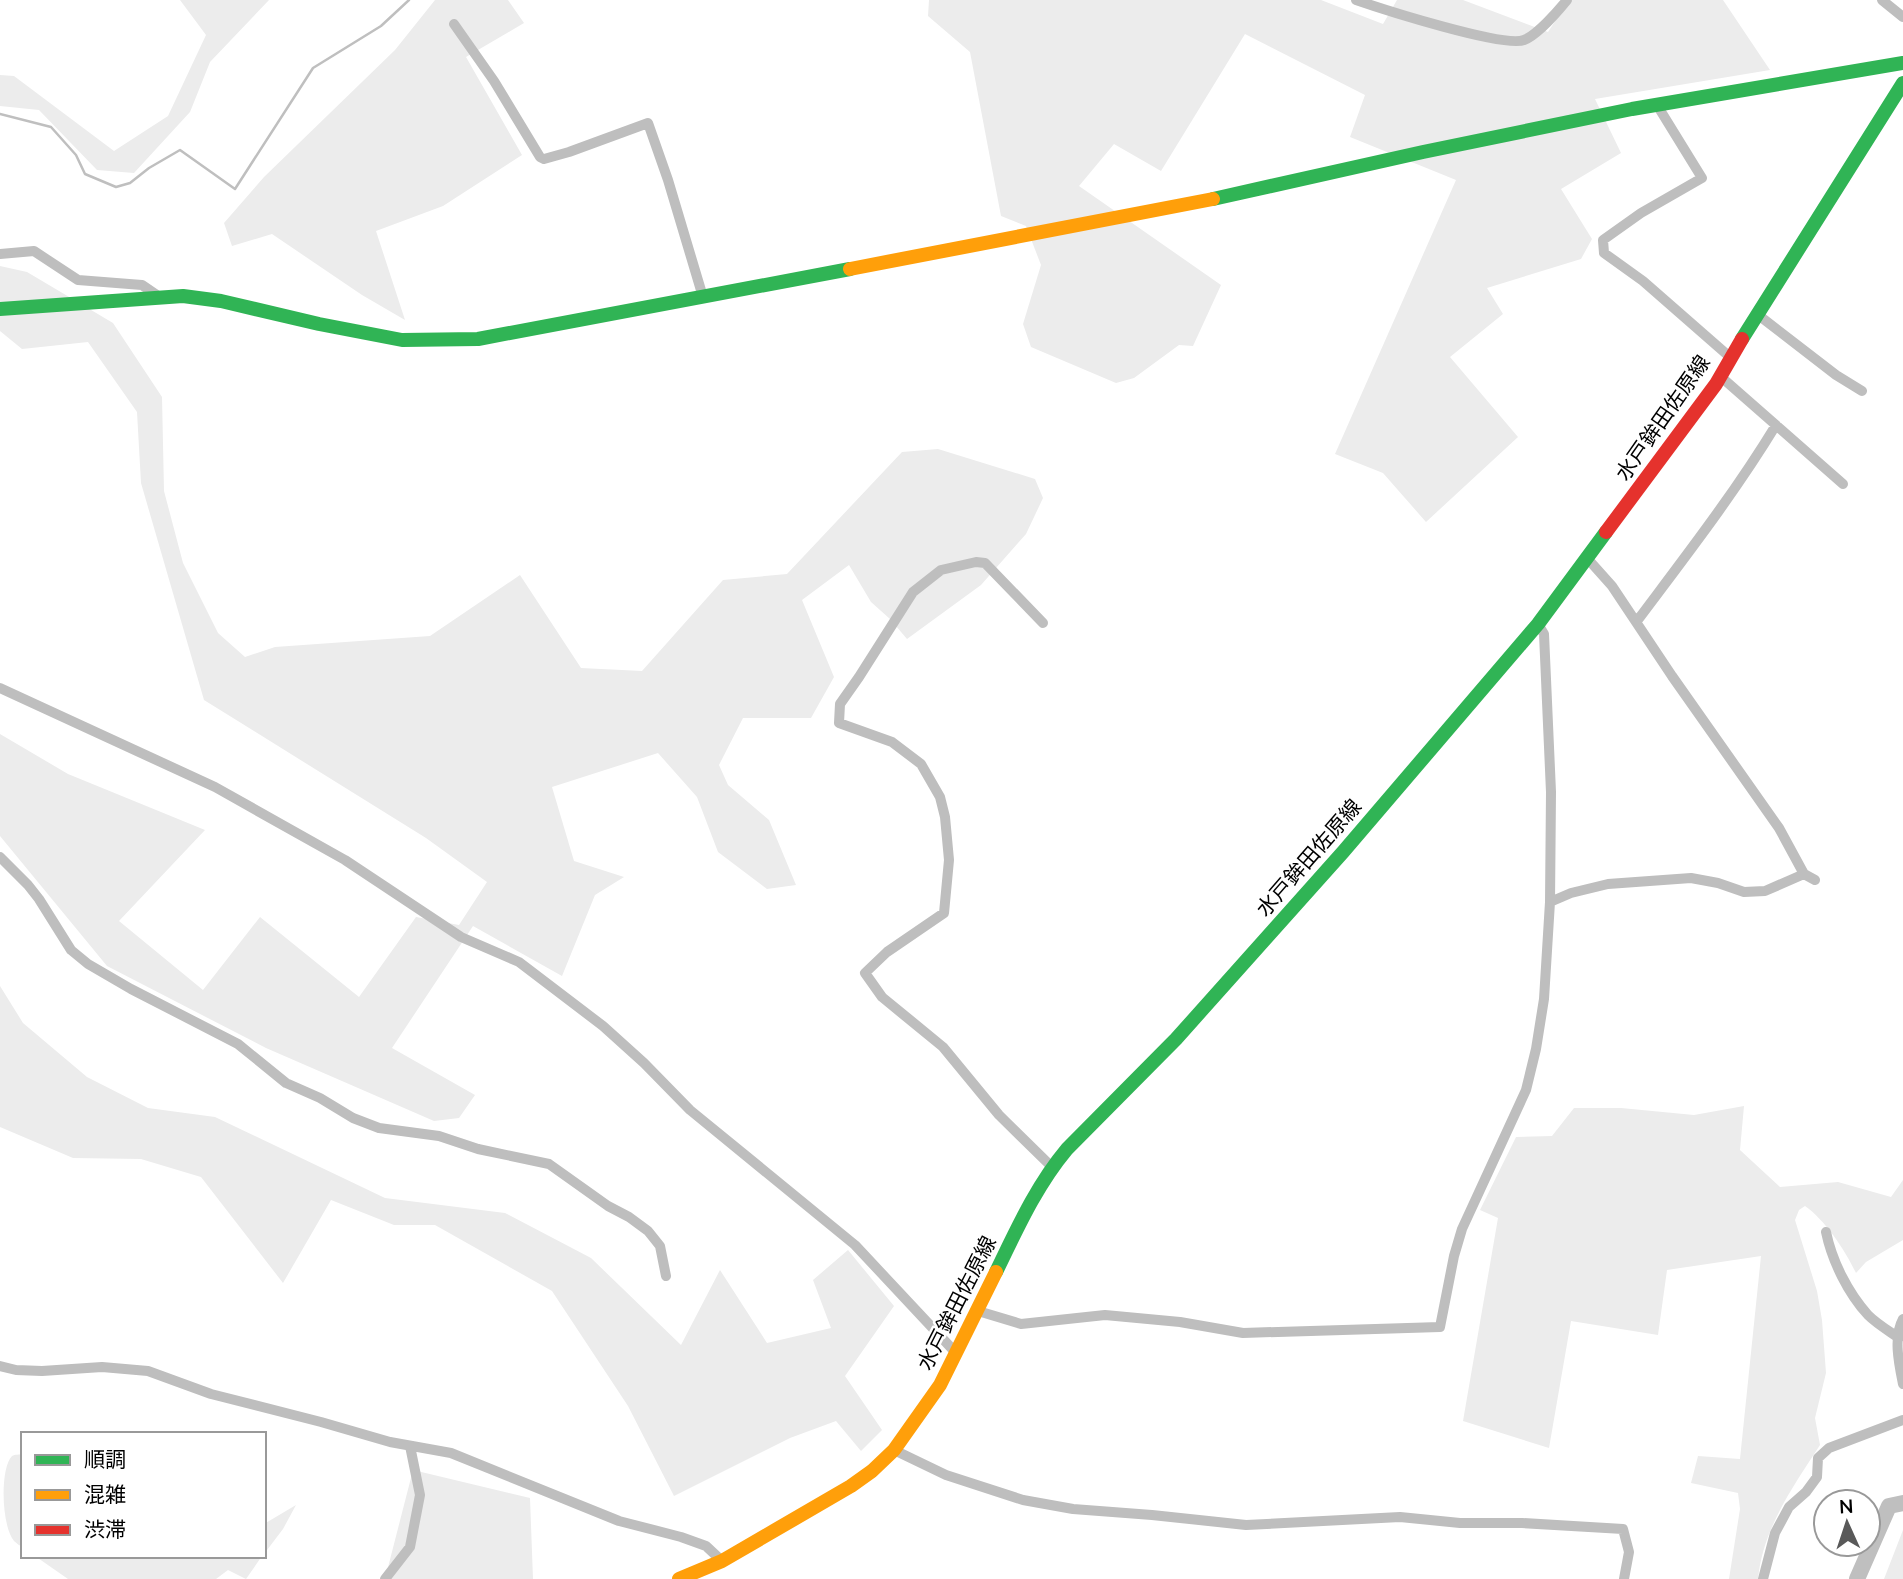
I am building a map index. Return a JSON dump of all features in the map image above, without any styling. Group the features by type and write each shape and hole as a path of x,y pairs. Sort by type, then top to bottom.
{"main road":[{"path":"0,309 183,296 204,298 402,340 478,339 1012,239 1657,105 1903,63"},
{"name":"水戸鉾田佐原線","path":"679,1579 722,1561 851,1486 894,1450 940,1385 1032,1199 1052,1167 1176,1040 1343,852 1538,624 1720,376 1903,83"}],"street":[{"path":"1356,0 1459,31 1509,42 1524,41 1546,23 1567,0"},
{"path":"1882,0 1903,17"},
{"path":"454,24 494,81 540,157 544,159 569,152 648,123 703,297"},
{"path":"1657,105 1702,178 1641,212 1603,240 1604,253 1643,281 1731,358"},
{"path":"0,254 34,251 78,280 142,285 161,299"},
{"path":"1757,314 1836,375 1862,391"},
{"path":"1720,376 1843,484"},
{"path":"1637,621 1713,520 1776,425"},
{"path":"1587,558 1612,586 1637,621 1672,676 1779,828 1804,874 1815,880"},
{"path":"1043,623 985,563 976,562 940,570 913,592 840,704 839,723 892,742 921,764 940,797 945,817 949,860 944,914 887,952 865,973 882,997 943,1047 999,1115 1052,1167"},
{"path":"978,1311 1021,1324 1105,1315 1180,1322 1243,1333 1440,1327 1462,1229 1526,1090 1544,999 1550,902 1551,792 1544,634 1538,624"},
{"path":"0,688 215,787 345,860 461,937 519,962 603,1026 690,1110 855,1245 956,1353"},
{"path":"0,857 39,899 71,950 89,964 131,989 238,1044 286,1083 320,1098 353,1118 379,1128 439,1136 478,1149 549,1164 648,1231 660,1246 666,1276"},
{"path":"1550,902 1571,893 1608,884 1691,878 1744,892 1765,891 1804,874"},
{"path":"1826,1232 1830,1251 1853,1296 1870,1317 1899,1338"},
{"path":"1903,1319 1900,1325 1898,1362 1903,1384"},
{"path":"0,1366 42,1371 102,1367 156,1373 211,1394 410,1446 451,1453 619,1521 706,1546 722,1561"},
{"path":"1763,1579 1775,1533 1789,1507 1817,1477 1818,1458 1829,1448 1903,1420"},
{"path":"385,1579 410,1547 419,1495 410,1446"},
{"path":"894,1450 946,1475 1023,1500 1073,1509 1246,1525 1399,1517 1460,1523 1522,1522 1623,1529 1629,1552 1624,1579"}],"shaded area":[{"path":"180,0 269,0 210,62 190,112 134,173 97,170 39,110 0,106 0,75 14,76 114,151 168,116 206,35"},
{"path":"435,0 508,0 524,23 466,57 522,155 443,206 376,231 405,320 362,295 272,234 232,246 224,223 264,177 395,50"},
{"path":"929,0 1321,0 1383,24 1397,0 1463,0 1548,32 1569,0 1723,0 1770,70 1595,99 1621,153 1561,189 1592,239 1581,259 1487,288 1503,314 1450,357 1518,437 1426,522 1383,473 1335,454 1456,180 1350,137 1365,95 1245,34 1161,171 1114,144 1079,186 1221,285 1193,346 1179,345 1134,378 1116,383 1031,347 1023,324 1041,265 1026,226 1001,216 970,52 928,16"},
{"path":"0,266 27,272 113,323 162,397 164,491 183,563 218,633 245,657 275,647 430,636 520,575 581,668 642,671 723,580 787,574 902,452 938,449 1035,479 1043,498 1026,534 981,585 907,639 871,602 849,565 802,600 834,677 811,718 743,718 719,765 728,785 769,820 796,885 767,889 718,852 697,797 658,753 552,787 574,861 624,877 595,895 562,976 473,926 392,1048 475,1095 459,1118 434,1121 266,1048 107,966 0,836 0,734 68,774 205,830 119,921 203,990 260,917 359,997 416,917 459,925 487,882 426,838 204,700 141,483 137,412 88,342 22,349 0,331"},
{"path":"0,986 23,1023 87,1077 148,1108 215,1117 385,1198 505,1213 591,1258 681,1345 720,1270 767,1343 831,1328 813,1280 848,1250 894,1306 845,1376 882,1430 861,1451 836,1421 790,1438 674,1496 628,1406 552,1291 435,1225 394,1225 331,1200 283,1283 201,1177 141,1159 73,1158 0,1127"},
{"path":"1744,1106 1740,1150 1780,1187 1838,1182 1891,1197 1903,1180 1903,1240 1866,1262 1856,1273 1840,1245 1820,1219 1805,1206 1799,1210 1795,1220 1817,1291 1822,1320 1826,1373 1815,1418 1820,1445 1773,1525 1761,1560 1758,1579 1729,1579 1740,1509 1738,1493 1691,1483 1698,1456 1740,1459 1761,1256 1667,1270 1658,1335 1571,1321 1549,1448 1463,1421 1498,1218 1480,1210 1516,1137 1552,1136 1574,1108 1621,1108 1694,1115"},
{"path":"21,1454 21,1546 14,1541 10,1533 4,1510 5,1472 14,1455"},
{"path":"413,1470 530,1498 533,1579 385,1579"},
{"path":"296,1505 283,1529 266,1551 266,1523"},
{"path":"1903,1530 1903,1579 1884,1579"},
{"path":"38,1558 261,1558 246,1579 228,1570 216,1579 68,1579"}],"waterway":[{"path":"0,114 51,127 76,155 85,174 116,187 130,183 180,150 235,189 313,68 381,26 409,0"},
{"path":"1857,1579 1889,1506 1903,1503"}],"traffic: fast":[{"path":"1213,199 1632,109 1903,63"},
{"path":"1742,339 1903,83"},
{"path":"0,309 183,296 221,301 402,340 478,339 850,269"},
{"path":"996,1272 1036,1193 1067,1149 1176,1039 1343,852 1538,624 1606,532"}],"traffic: slow":[{"path":"850,269 1213,199"},
{"path":"679,1579 722,1561 851,1486 894,1450 940,1385 996,1272"}],"traffic: jam":[{"path":"1606,532 1716,384 1742,339"}]}
